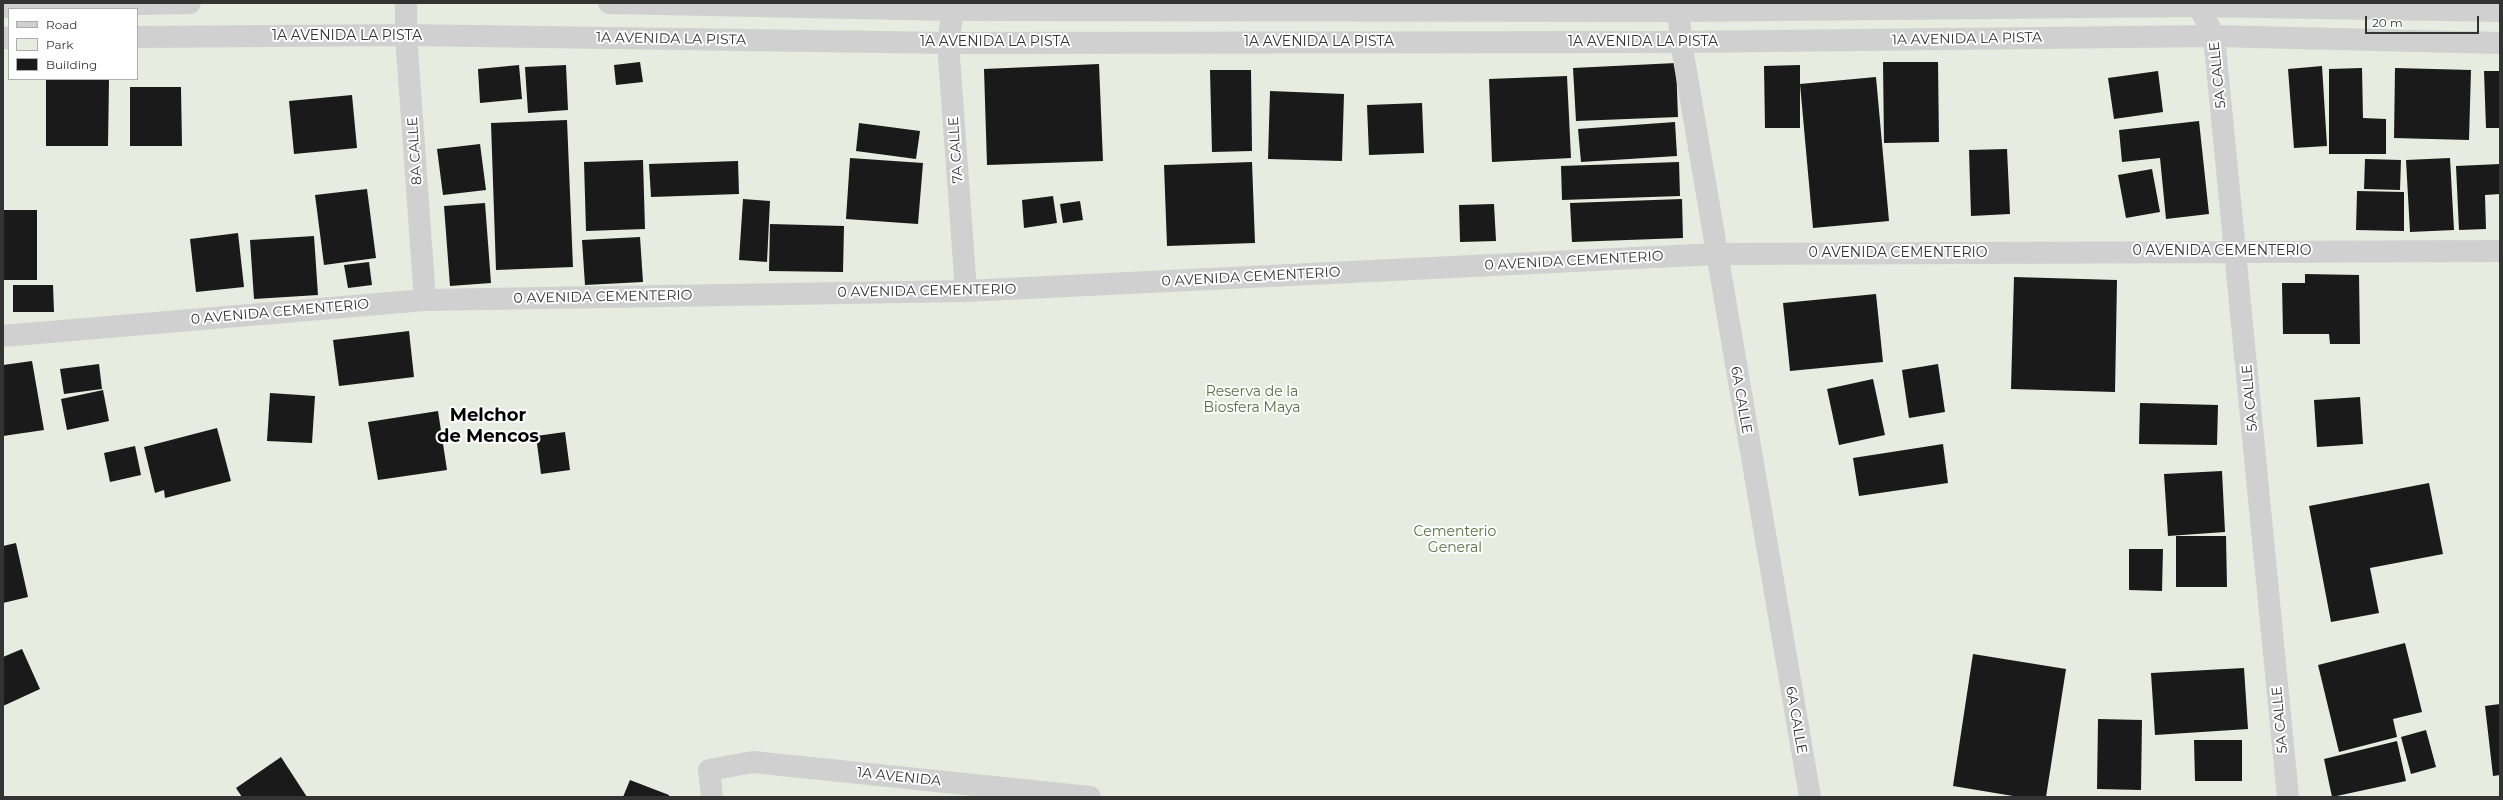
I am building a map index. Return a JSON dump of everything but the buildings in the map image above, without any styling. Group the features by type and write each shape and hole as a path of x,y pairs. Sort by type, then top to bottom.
{"street":[{"path":"3,6 190,3"},
{"name":"8A CALLE","path":"406,3 406,35 425,300"},
{"path":"609,3 953,10 2197,4 2500,11"},
{"name":"5A CALLE","path":"2197,4 2214,36 2288,797"},
{"name":"6A CALLE","path":"1678,7 1681,42 1716,254 1810,797"},
{"name":"7A CALLE","path":"953,10 948,42 966,291"},
{"name":"1A AVENIDA LA PISTA","path":"138,37 406,35 948,42 1681,42 2214,36 2500,43"},
{"name":"0 AVENIDA CEMENTERIO","path":"3,336 425,300 966,291 1716,254 2236,250 2500,251"},
{"name":"1A AVENIDA","path":"712,797 709,770 752,762 1090,797"}],"green space":[{"name":"Reserva de la Biosfera Maya","path":"3,3 2500,3 2500,797 3,797"}],"district":[{"name":"Melchor de Mencos","path":"488,426"}],"park label":[{"name":"Cementerio General","path":"1455,540"}]}
